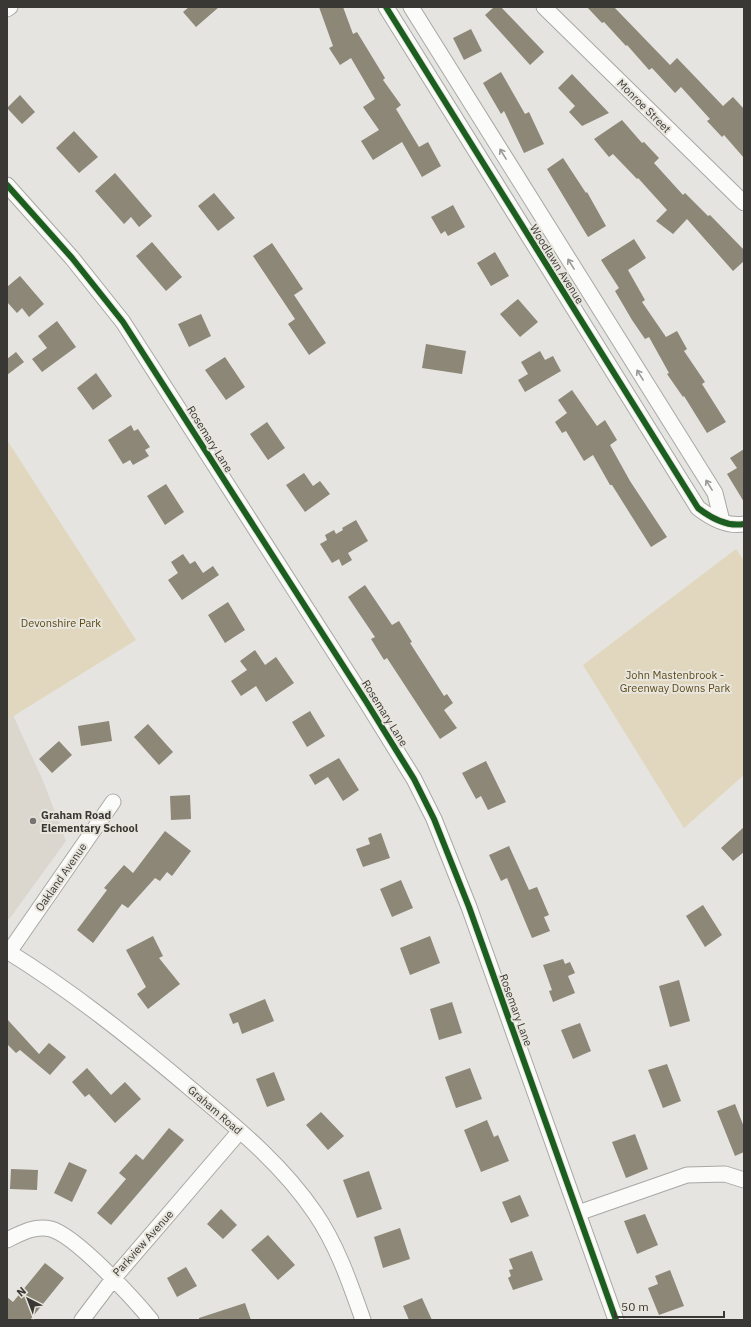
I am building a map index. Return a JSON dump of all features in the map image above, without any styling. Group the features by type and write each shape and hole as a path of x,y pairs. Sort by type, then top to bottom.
{"street":[{"path":"7,10 10,7"},
{"name":"Woodlawn Avenue","path":"386,7 698,508 708,516 722,521"},
{"name":"Woodlawn Avenue","path":"411,7 715,493 722,521"},
{"name":"Monroe Street","path":"544,7 744,204"},
{"name":"Rosemary Lane","path":"7,184 72,258 123,322 342,663 414,779 434,819 469,907 616,1320"},
{"path":"517,218 536,206"},
{"path":"722,521 738,525 744,524"},
{"name":"Oakland Avenue","path":"8,951 113,802"},
{"name":"Graham Road","path":"8,951 148,1052 240,1131 287,1177 315,1213 330,1238 346,1272 364,1320"},
{"name":"Parkview Avenue","path":"7,1240 26,1230 36,1228 50,1229 69,1239 113,1279 240,1131"},
{"path":"578,1213 686,1175 725,1174 744,1180"},
{"path":"82,1320 113,1279 151,1320"}],"shaded area":[{"name":"Graham Road Elementary School","path":"13,715 44,783 66,841 10,918 7,920 7,718"}],"green space":[{"name":"Devonshire Park","path":"7,440 136,640 7,720"},
{"name":"John Mastenbrook - Greenway Downs Park","path":"736,549 744,560 744,775 684,828 583,665"}],"building":[{"path":"189,7 219,7 196,27 183,12"},
{"path":"319,7 343,7 353,34 357,32 385,78 383,80 401,105 396,109 419,147 428,142 441,166 422,177 402,142 373,160 361,141 379,130 363,107 375,99 351,58 340,65 329,48 333,46"},
{"path":"494,7 501,7 544,52 530,65 485,15"},
{"path":"587,7 614,7 670,65 677,58 723,106 733,97 744,109 744,158 724,135 722,137 707,121 710,119 681,87 675,93 652,68 649,70 627,45 626,46 604,22 602,23"},
{"path":"471,29 482,51 464,60 453,38"},
{"path":"501,72 525,114 529,112 544,144 524,153 504,111 501,114 483,83"},
{"path":"572,74 609,113 582,126 569,112 575,106 558,88"},
{"path":"20,95 35,112 22,124 7,108"},
{"path":"622,120 642,143 644,142 659,158 654,163 683,195 685,193 708,216 710,215 744,250 744,261 733,271 687,219 673,234 656,221 667,210 638,178 637,179 613,154 609,157 594,139"},
{"path":"74,131 98,157 79,173 56,148"},
{"path":"563,158 586,193 587,192 606,226 588,237 547,169"},
{"path":"115,173 152,216 139,227 131,217 124,224 95,191"},
{"path":"214,193 235,218 218,231 198,206"},
{"path":"453,205 465,227 448,236 445,231 441,234 431,217"},
{"path":"634,239 646,258 628,270 645,300 642,302 666,337 677,331 687,349 684,351 705,382 702,384 726,422 707,433 684,396 683,397 667,374 669,373 649,337 645,339 632,320 615,291 619,288 601,260"},
{"path":"152,242 182,277 166,291 136,256"},
{"path":"272,243 303,289 294,295 326,343 309,355 288,324 295,319 253,256"},
{"path":"495,252 509,276 491,286 477,263"},
{"path":"20,276 44,304 29,317 22,308 17,313 7,302 7,287"},
{"path":"518,299 538,322 520,337 500,314"},
{"path":"201,314 211,336 189,347 178,324"},
{"path":"57,321 76,347 42,372 32,359 47,348 38,336"},
{"path":"426,344 466,351 462,374 422,368"},
{"path":"540,351 545,360 553,356 561,371 525,392 518,380 528,374 521,362"},
{"path":"16,352 24,362 7,375 7,359"},
{"path":"225,357 245,387 226,400 205,370"},
{"path":"96,373 112,396 93,410 77,388"},
{"path":"572,390 597,426 605,420 617,440 610,445 630,481 667,537 651,547 612,485 610,485 593,455 584,461 566,431 562,433 555,422 567,413 558,400"},
{"path":"267,422 285,448 268,460 250,434"},
{"path":"131,425 134,431 138,429 150,447 145,450 149,456 133,465 130,460 123,464 108,440"},
{"path":"744,449 744,502 727,474 737,468 730,458"},
{"path":"304,473 313,486 320,481 330,494 305,512 286,485"},
{"path":"166,484 184,512 165,525 147,496"},
{"path":"356,520 368,541 348,553 352,560 342,566 339,559 332,563 320,544 327,540 325,535 334,530 336,534 343,530 342,528"},
{"path":"183,554 190,564 195,561 203,573 213,566 219,575 182,600 168,580 178,573 171,562"},
{"path":"365,585 392,625 399,621 412,642 410,643 444,696 447,694 453,703 444,710 457,728 440,739 387,658 384,660 371,639 375,637 348,597"},
{"path":"228,602 245,630 225,643 208,615"},
{"path":"255,650 265,665 276,657 294,683 266,702 256,686 241,696 231,681 247,670 240,661"},
{"path":"310,711 325,736 307,747 292,722"},
{"path":"109,721 112,741 81,746 78,726"},
{"path":"148,724 173,752 159,765 134,737"},
{"path":"59,741 72,755 52,773 39,759"},
{"path":"339,758 359,790 343,801 328,777 315,785 309,775"},
{"path":"486,761 506,802 488,810 481,796 476,799 462,773"},
{"path":"190,795 191,819 171,820 170,796"},
{"path":"744,827 744,852 733,861 721,848"},
{"path":"165,831 191,851 172,876 167,872 160,881 155,878 128,908 122,904 93,943 77,930 107,890 104,888 124,865 133,873"},
{"path":"381,833 390,858 363,867 356,849 370,844 368,838"},
{"path":"509,846 529,890 537,887 549,915 544,917 550,931 532,938 507,878 501,881 489,855"},
{"path":"401,880 413,908 392,917 380,889"},
{"path":"703,905 722,935 705,947 686,916"},
{"path":"153,936 163,956 159,958 180,984 148,1009 137,994 146,987 126,950"},
{"path":"430,936 440,963 410,975 400,948"},
{"path":"563,959 565,964 570,962 575,973 568,976 575,993 553,1002 549,991 552,990 543,965"},
{"path":"679,980 690,1021 670,1027 659,986"},
{"path":"265,999 274,1021 242,1034 238,1022 233,1024 229,1014"},
{"path":"452,1002 462,1033 439,1040 430,1009"},
{"path":"7,1019 39,1054 49,1043 66,1057 50,1075 20,1050 16,1053 7,1044"},
{"path":"580,1023 591,1051 573,1059 561,1030"},
{"path":"667,1064 681,1101 663,1108 648,1070"},
{"path":"87,1068 111,1095 125,1082 141,1099 115,1123 89,1094 85,1097 72,1082"},
{"path":"470,1068 482,1099 456,1108 445,1077"},
{"path":"274,1072 285,1100 267,1107 256,1079"},
{"path":"735,1104 744,1127 744,1152 735,1156 717,1111"},
{"path":"321,1112 344,1136 328,1150 306,1125"},
{"path":"487,1120 494,1137 498,1135 509,1161 481,1172 464,1130"},
{"path":"169,1128 184,1140 111,1225 97,1213 126,1179 119,1173 136,1154 143,1160"},
{"path":"635,1134 648,1169 626,1178 612,1142"},
{"path":"69,1162 87,1170 72,1202 54,1193"},
{"path":"11,1169 38,1170 37,1190 10,1189"},
{"path":"369,1171 382,1209 357,1218 343,1180"},
{"path":"520,1195 529,1216 511,1223 502,1202"},
{"path":"221,1209 237,1225 223,1239 207,1224"},
{"path":"645,1214 658,1245 637,1254 624,1221"},
{"path":"400,1228 410,1259 383,1268 374,1237"},
{"path":"268,1235 295,1265 278,1280 251,1250"},
{"path":"532,1251 543,1280 513,1290 508,1278 511,1276 509,1270 513,1269 509,1259"},
{"path":"45,1263 64,1278 30,1320 7,1320 7,1297 13,1302"},
{"path":"186,1267 197,1286 177,1297 167,1278"},
{"path":"670,1270 684,1306 659,1315 648,1288 658,1284 655,1276"},
{"path":"422,1298 432,1320 409,1320 403,1306"},
{"path":"245,1303 251,1320 199,1320 199,1318"}],"cycle path":[{"path":"386,7 698,508 720,521 738,525 744,524"},
{"path":"7,185 72,258 123,322 414,779 434,819 469,907 616,1320"}],"place":[{"name":"Graham Road Elementary School","path":"33,821"}]}
